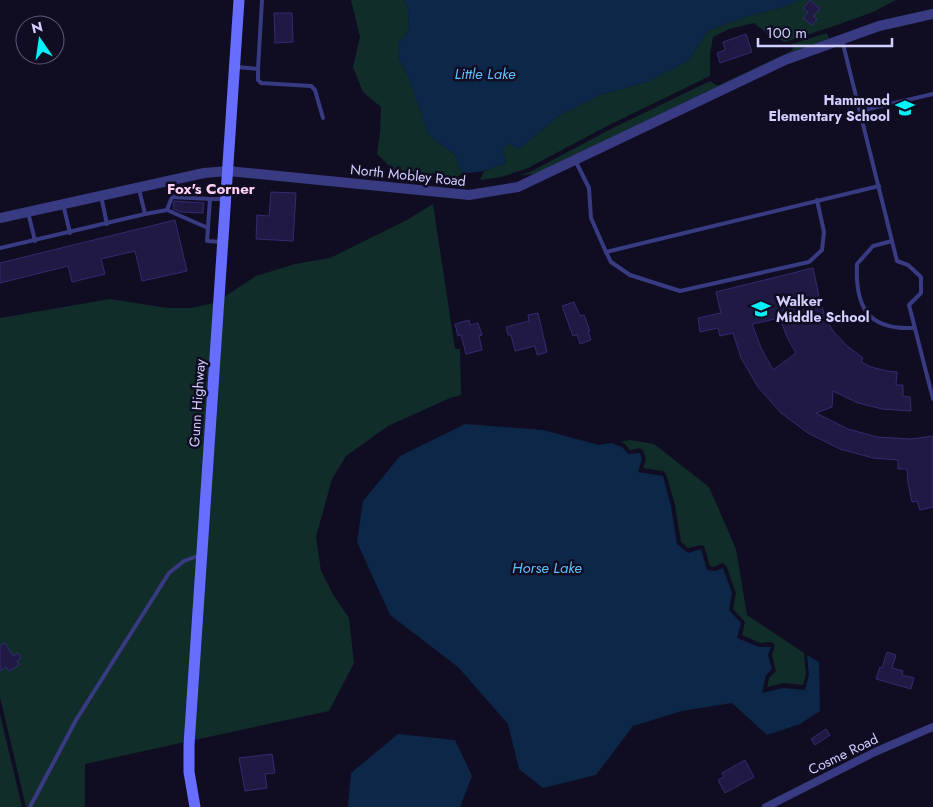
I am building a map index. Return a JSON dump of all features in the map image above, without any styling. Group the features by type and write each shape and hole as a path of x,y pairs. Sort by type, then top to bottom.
{"main road":[{"name":"Gunn Highway","path":"195,807 190,780 189,754 239,0"}],"street":[{"name":"North Mobley Road","path":"0,218 204,173 228,171 469,195 518,188 785,60 879,26 933,14"},
{"name":"Cosme Road","path":"766,807 875,752 933,727"}],"lane":[{"path":"262,0 258,80 261,82 311,86 316,90 322,118"},
{"path":"842,40 897,261 908,266 921,277 921,293 909,306 933,399"},
{"path":"235,67 258,69"},
{"path":"860,112 933,94"},
{"path":"575,160 589,188 591,218 611,262 630,275 680,290 809,262 822,250 824,232 817,200"},
{"path":"167,210 172,197 169,181"},
{"path":"606,252 879,186"},
{"path":"139,188 145,214"},
{"path":"100,196 107,224"},
{"path":"172,197 226,199"},
{"path":"210,199 207,241 223,242"},
{"path":"63,204 70,233"},
{"path":"0,248 167,210 208,228"},
{"path":"28,212 35,241"},
{"path":"892,241 873,246 857,264 856,286 862,307 876,321 896,329 914,328"},
{"path":"30,807 76,720 169,573 184,562 202,555"}],"green space":[{"path":"351,0 403,0 408,8 409,30 398,44 400,61 408,75 429,135 455,155 462,174 450,181 433,173 432,178 402,178 377,154 381,107 363,92 353,67 360,37"},
{"path":"799,0 896,0 873,12 785,42 769,35 754,23 729,29 713,37 710,54 710,76 609,125 528,168 501,177 480,180 484,171 506,163 503,150 508,143 519,149 560,115 600,95 647,82 688,61 709,30 749,16 787,6"},
{"path":"827,33 829,39 784,55 535,174 520,175 530,172 611,129 710,81 719,85 791,51 793,48 792,44"},
{"path":"433,204 455,349 460,349 461,395 450,398 388,426 346,456 332,479 316,537 321,571 334,596 349,618 354,663 329,711 194,740 224,297 256,276 295,264 330,258 407,220"},
{"path":"110,299 168,308 191,308 214,303 185,742 85,764 85,807 26,807 0,697 0,318"},
{"path":"630,440 654,444 709,487 736,549 747,615 804,653 806,674 803,685 783,683 767,687 769,678 776,671 772,655 775,645 772,642 760,643 742,635 745,622 733,609 736,593 726,565 722,563 714,567 710,566 704,546 688,548 681,542 675,505 666,474 663,471 643,468 646,459 643,450 640,448 630,450 624,443 620,442"},
{"path":"0,714 22,807 0,807"}],"water":[{"name":"Little Lake","path":"403,0 799,0 787,6 749,16 709,30 688,61 647,82 600,95 560,115 519,149 508,143 503,150 506,163 484,171 462,174 455,155 429,135 408,75 400,61 398,44 409,30 408,8"},
{"name":"Horse Lake","path":"465,424 543,430 599,445 611,443 622,447 628,454 640,453 642,459 638,472 663,476 671,506 677,544 688,553 701,549 707,570 715,571 723,568 732,593 729,610 741,623 737,638 759,647 771,647 768,655 772,669 766,675 762,693 783,688 805,690 809,675 807,655 819,662 820,711 800,724 767,735 732,703 682,711 633,726 596,775 543,788 519,769 508,724 458,667 390,615 357,542 363,501 400,456"},
{"path":"398,734 455,740 472,776 460,807 348,807 351,773"}],"building":[{"path":"810,0 820,9 813,16 817,19 812,25 803,18 808,12 803,8"},
{"path":"274,13 292,13 293,42 275,43"},
{"path":"746,34 752,52 720,63 717,53 725,50 723,42"},
{"path":"271,192 296,193 293,241 256,239 257,215 269,216"},
{"path":"174,201 204,203 203,213 181,212 173,209"},
{"path":"175,220 187,271 142,281 135,251 101,259 105,274 72,282 68,266 0,283 0,263"},
{"path":"813,268 820,301 826,319 833,331 846,345 863,358 861,362 871,367 897,372 896,385 903,385 903,396 910,397 911,411 882,409 858,403 833,391 832,407 816,413 848,429 877,437 911,439 933,436 933,507 920,510 917,501 912,502 907,469 898,469 898,460 873,458 840,449 808,433 781,413 758,387 741,358 733,333 720,336 718,328 700,332 698,318 721,313 716,292","holes":["780,318 787,337 796,353 773,370 761,348 752,324"]},
{"path":"574,302 580,316 584,315 590,331 588,331 591,340 580,344 577,335 573,336 562,306"},
{"path":"538,313 547,352 537,355 535,346 515,351 511,335 508,335 506,327 529,321 528,315"},
{"path":"469,320 470,325 478,323 482,335 479,336 482,350 466,354 461,335 458,336 455,324"},
{"path":"5,643 13,656 18,653 21,658 17,661 19,665 9,671 6,667 0,671 0,646"},
{"path":"887,652 896,655 892,668 903,671 902,675 914,678 911,689 876,679"},
{"path":"826,729 830,735 815,745 811,739"},
{"path":"272,754 275,773 265,774 267,788 245,791 239,758"},
{"path":"745,760 754,777 725,793 718,780 724,777 722,773"}],"place":[{"name":"Hammond Elementary School","path":"905,108"},
{"name":"Walker Middle School","path":"761,309"}],"district":[{"name":"Fox's Corner","path":"211,189"}]}
